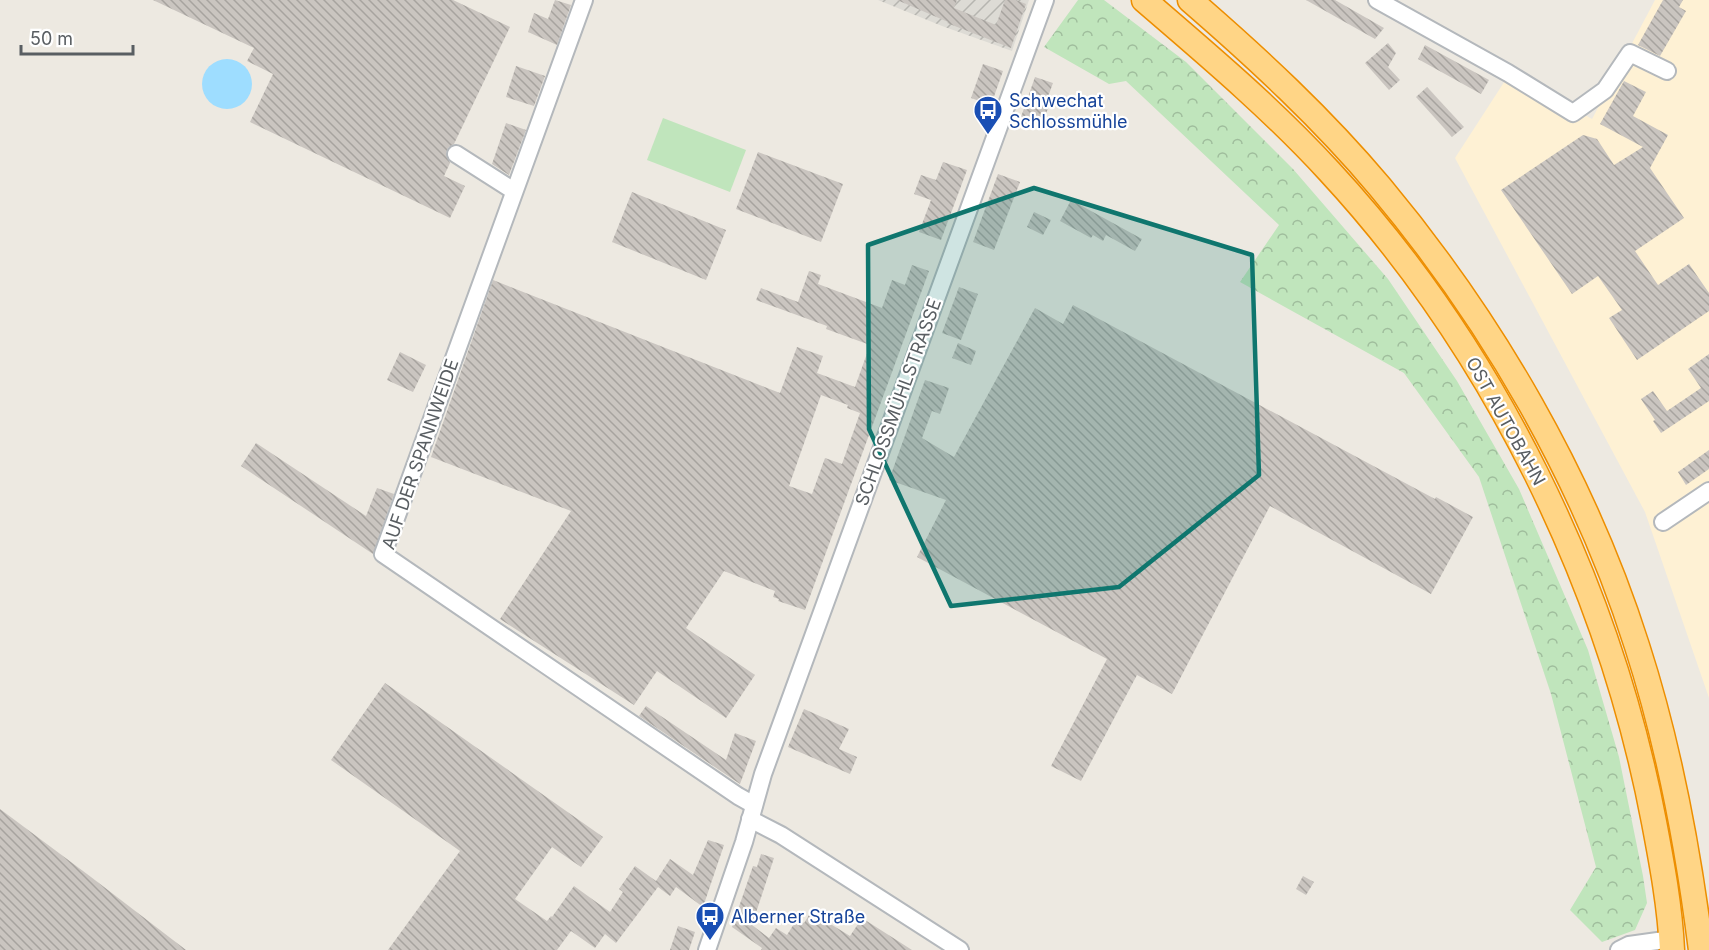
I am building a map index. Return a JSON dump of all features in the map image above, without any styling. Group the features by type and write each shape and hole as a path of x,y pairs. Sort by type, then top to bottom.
{"highway":[{"name":"OST AUTOBAHN","path":"1144,0 1254,95 1331,173 1420,283 1462,343 1498,402 1550,502 1580,570 1627,706 1645,776 1661,859 1672,945"},
{"name":"OST AUTOBAHN","path":"1190,0 1291,92 1380,186 1433,254 1481,322 1545,431 1575,490 1604,557 1636,644 1661,727 1680,810 1701,950"}],"street":[{"name":"AUF DER SPANNWEIDE","path":"584,0 383,554 738,796 752,812"},
{"name":"SCHLOSSMÜHLSTRASSE","path":"707,950 764,774 1045,0"},
{"path":"1377,0 1508,72 1574,113 1605,90 1630,53 1667,71"},
{"path":"456,154 514,191"},
{"path":"1664,522 1709,491"},
{"path":"752,812 781,835 960,950"},
{"path":"1619,950 1629,945 1672,945"}],"highlighted area":[{"path":"1034,188 1252,255 1259,475 1119,587 951,606 869,429 868,245"}],"shaded area":[{"path":"878,0 1029,0 1012,51"},
{"path":"1655,0 1709,0 1709,698 1645,512 1455,158 1510,73 1592,119"}],"green space":[{"path":"1078,0 1104,0 1186,62 1293,169 1388,279 1457,381 1519,489 1588,650 1619,757 1643,876 1647,903 1635,930 1602,942 1570,910 1596,867 1551,694 1479,477 1404,373 1240,282 1279,225 1126,81 1109,84 1044,47"},
{"path":"663,118 746,150 730,192 647,160"}],"water":[{"path":"227,59 245,66 252,84 245,102 227,109 209,102 202,84 209,66"}],"building":[{"path":"153,0 453,0 510,27 454,144 448,148 446,153 450,163 444,176 465,186 450,218 250,122 273,74 247,61 254,48"},
{"path":"555,0 571,5 557,45 528,32 534,13 548,19"},
{"path":"897,0 957,0 954,8 996,25 1005,0 1016,0 1026,4 1011,48"},
{"path":"1306,0 1335,0 1384,28 1375,39"},
{"path":"1663,0 1683,0 1679,7 1686,11 1660,56 1638,45"},
{"path":"1388,43 1396,53 1388,67 1400,80 1389,90 1365,63"},
{"path":"1425,45 1489,80 1481,94 1418,59"},
{"path":"983,64 1003,71 991,105 971,98"},
{"path":"516,66 545,76 534,106 506,97"},
{"path":"1035,77 1053,83 1045,105 1049,106 1042,124 1021,117"},
{"path":"1624,81 1646,92 1633,116 1668,135 1650,168 1684,218 1635,251 1658,285 1689,264 1709,293 1709,311 1637,360 1609,318 1622,310 1598,276 1572,294 1501,190 1583,135 1597,139 1614,165 1643,147 1600,124"},
{"path":"1427,87 1464,127 1452,137 1416,97"},
{"path":"506,123 526,130 509,175 492,164"},
{"path":"758,152 843,184 821,242 736,209"},
{"path":"943,162 967,170 941,240 919,232 931,200 914,194 921,175 936,180"},
{"path":"998,174 1020,182 994,250 973,242"},
{"path":"632,192 726,230 706,280 612,242"},
{"path":"1071,200 1142,239 1135,251 1106,235 1103,241 1093,235 1091,238 1060,221"},
{"path":"1034,212 1051,220 1043,235 1027,227"},
{"path":"912,265 929,271 805,610 778,601 779,599 773,597 775,591 724,571 686,628 755,675 726,718 657,671 634,705 500,619 571,511 431,457 493,280 780,393 797,347 823,356 817,373 855,387 870,345 826,329 827,326 756,300 761,288 798,302 809,271 821,275 818,284 882,308 892,280 905,285","holes":["821,395 848,405 847,408 860,413 842,464 825,458 812,494 789,486"]},
{"path":"959,287 978,294 961,340 942,333"},
{"path":"1073,305 1435,499 1436,497 1473,517 1431,594 1270,506 1172,694 1137,675 1081,781 1051,766 1107,659 917,557 946,500 889,480 925,380 949,388 940,414 932,411 922,438 954,457 1035,308 1063,324"},
{"path":"958,343 976,351 971,365 952,358"},
{"path":"400,352 426,365 413,392 387,380"},
{"path":"1709,354 1709,401 1661,433 1641,399 1653,391 1667,411 1701,388 1688,369"},
{"path":"256,443 366,516 377,488 394,494 373,554 241,466"},
{"path":"1709,450 1709,469 1686,485 1678,472"},
{"path":"385,683 603,837 581,867 552,847 515,899 547,921 574,886 610,912 623,892 619,889 635,866 656,881 670,859 693,875 708,840 724,845 703,907 676,887 670,896 658,887 616,943 605,934 595,948 571,931 557,950 388,950 460,851 331,760"},
{"path":"646,706 726,760 735,733 756,741 740,784 639,716"},
{"path":"804,709 849,729 839,749 857,757 850,774 788,747"},
{"path":"0,809 91,877 186,950 0,950"},
{"path":"761,854 774,858 752,925 769,938 776,928 787,935 797,919 804,923 811,912 850,936 862,918 912,950 761,950 762,948 732,927 753,866 757,867"},
{"path":"1303,876 1314,882 1306,895 1296,889"},
{"path":"678,926 695,932 689,950 670,950"}],"place":[{"name":"Schwechat Schlossmühle","path":"988,136"},
{"name":"Alberner Straße","path":"710,942"}]}
